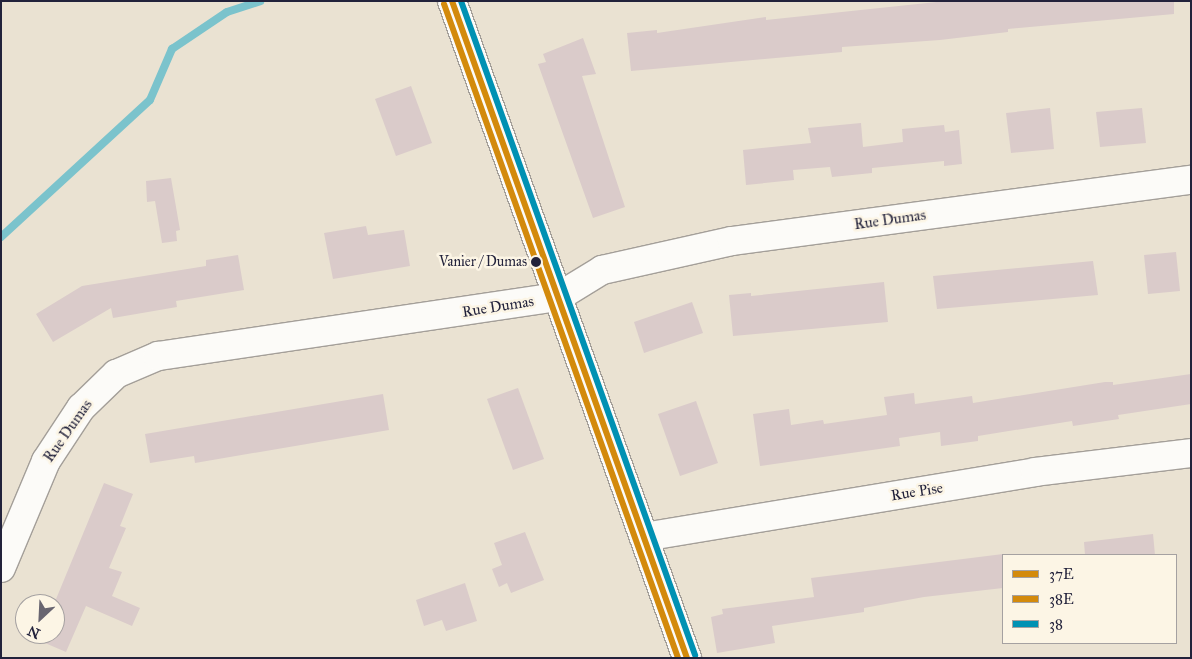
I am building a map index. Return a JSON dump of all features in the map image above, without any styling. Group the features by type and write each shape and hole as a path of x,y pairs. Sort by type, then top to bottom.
{"street":[{"path":"452,1 687,658"},
{"name":"Rue Dumas","path":"1,568 46,461 81,408 116,374 158,356 558,297 602,270 732,241 1191,180"},
{"name":"Rue Pise","path":"644,537 1035,472 1191,453"}],"building":[{"path":"946,1 1174,1 1174,14 1008,29 1008,32 940,40 842,47 842,52 631,71 627,33 657,30 657,33 766,17 766,20"},
{"path":"583,38 596,74 582,76 625,207 593,218 538,64 546,62 543,54"},
{"path":"411,86 432,143 396,156 375,99"},
{"path":"1050,108 1054,149 1011,153 1006,113"},
{"path":"1142,108 1146,143 1100,147 1096,112"},
{"path":"861,123 863,147 903,142 902,129 944,125 945,132 959,130 962,164 944,166 944,161 872,168 872,173 832,177 830,167 793,170 794,180 746,185 743,150 811,143 808,128"},
{"path":"171,178 180,230 176,231 177,241 162,243 155,201 147,202 146,181"},
{"path":"366,226 368,235 404,230 410,266 333,279 324,233"},
{"path":"1176,252 1180,291 1148,294 1144,255"},
{"path":"238,255 244,290 176,301 177,307 113,318 111,308 53,342 36,314 82,286 206,266 206,260"},
{"path":"1093,261 1098,295 937,309 933,276"},
{"path":"884,282 888,322 733,336 729,295 751,293 751,296"},
{"path":"692,302 703,333 644,353 634,322"},
{"path":"1191,374 1191,404 1118,415 1119,419 1073,426 1072,421 978,436 978,441 941,446 940,432 899,438 900,446 760,466 753,414 789,409 791,425 823,420 824,424 887,415 884,397 914,393 915,404 972,396 973,403 1105,382 1113,382 1113,385"},
{"path":"518,388 544,459 513,470 487,399"},
{"path":"383,394 389,430 195,463 194,456 150,463 145,434"},
{"path":"696,401 718,463 680,476 658,414"},
{"path":"104,483 133,494 120,526 126,528 109,568 122,572 112,596 140,608 132,626 86,606 66,652 47,644 65,644 65,594 58,594"},
{"path":"525,532 544,580 511,593 507,583 499,587 492,569 502,565 494,543"},
{"path":"1153,534 1155,554 1085,554 1084,542"},
{"path":"1002,554 1002,588 924,597 864,608 864,612 772,626 775,643 717,653 711,617 723,614 722,609 814,597 811,578"},
{"path":"465,583 477,621 446,631 442,620 424,626 416,600"}],"waterway":[{"path":"1,237 150,100 172,49 227,12 260,1"}],"transit line":[{"name":"37E","path":"452,1 687,658"},
{"name":"38","path":"461,1 695,655"},
{"name":"38E","path":"444,4 678,658"}],"place":[{"name":"Vanier / Dumas","path":"536,262"}]}
